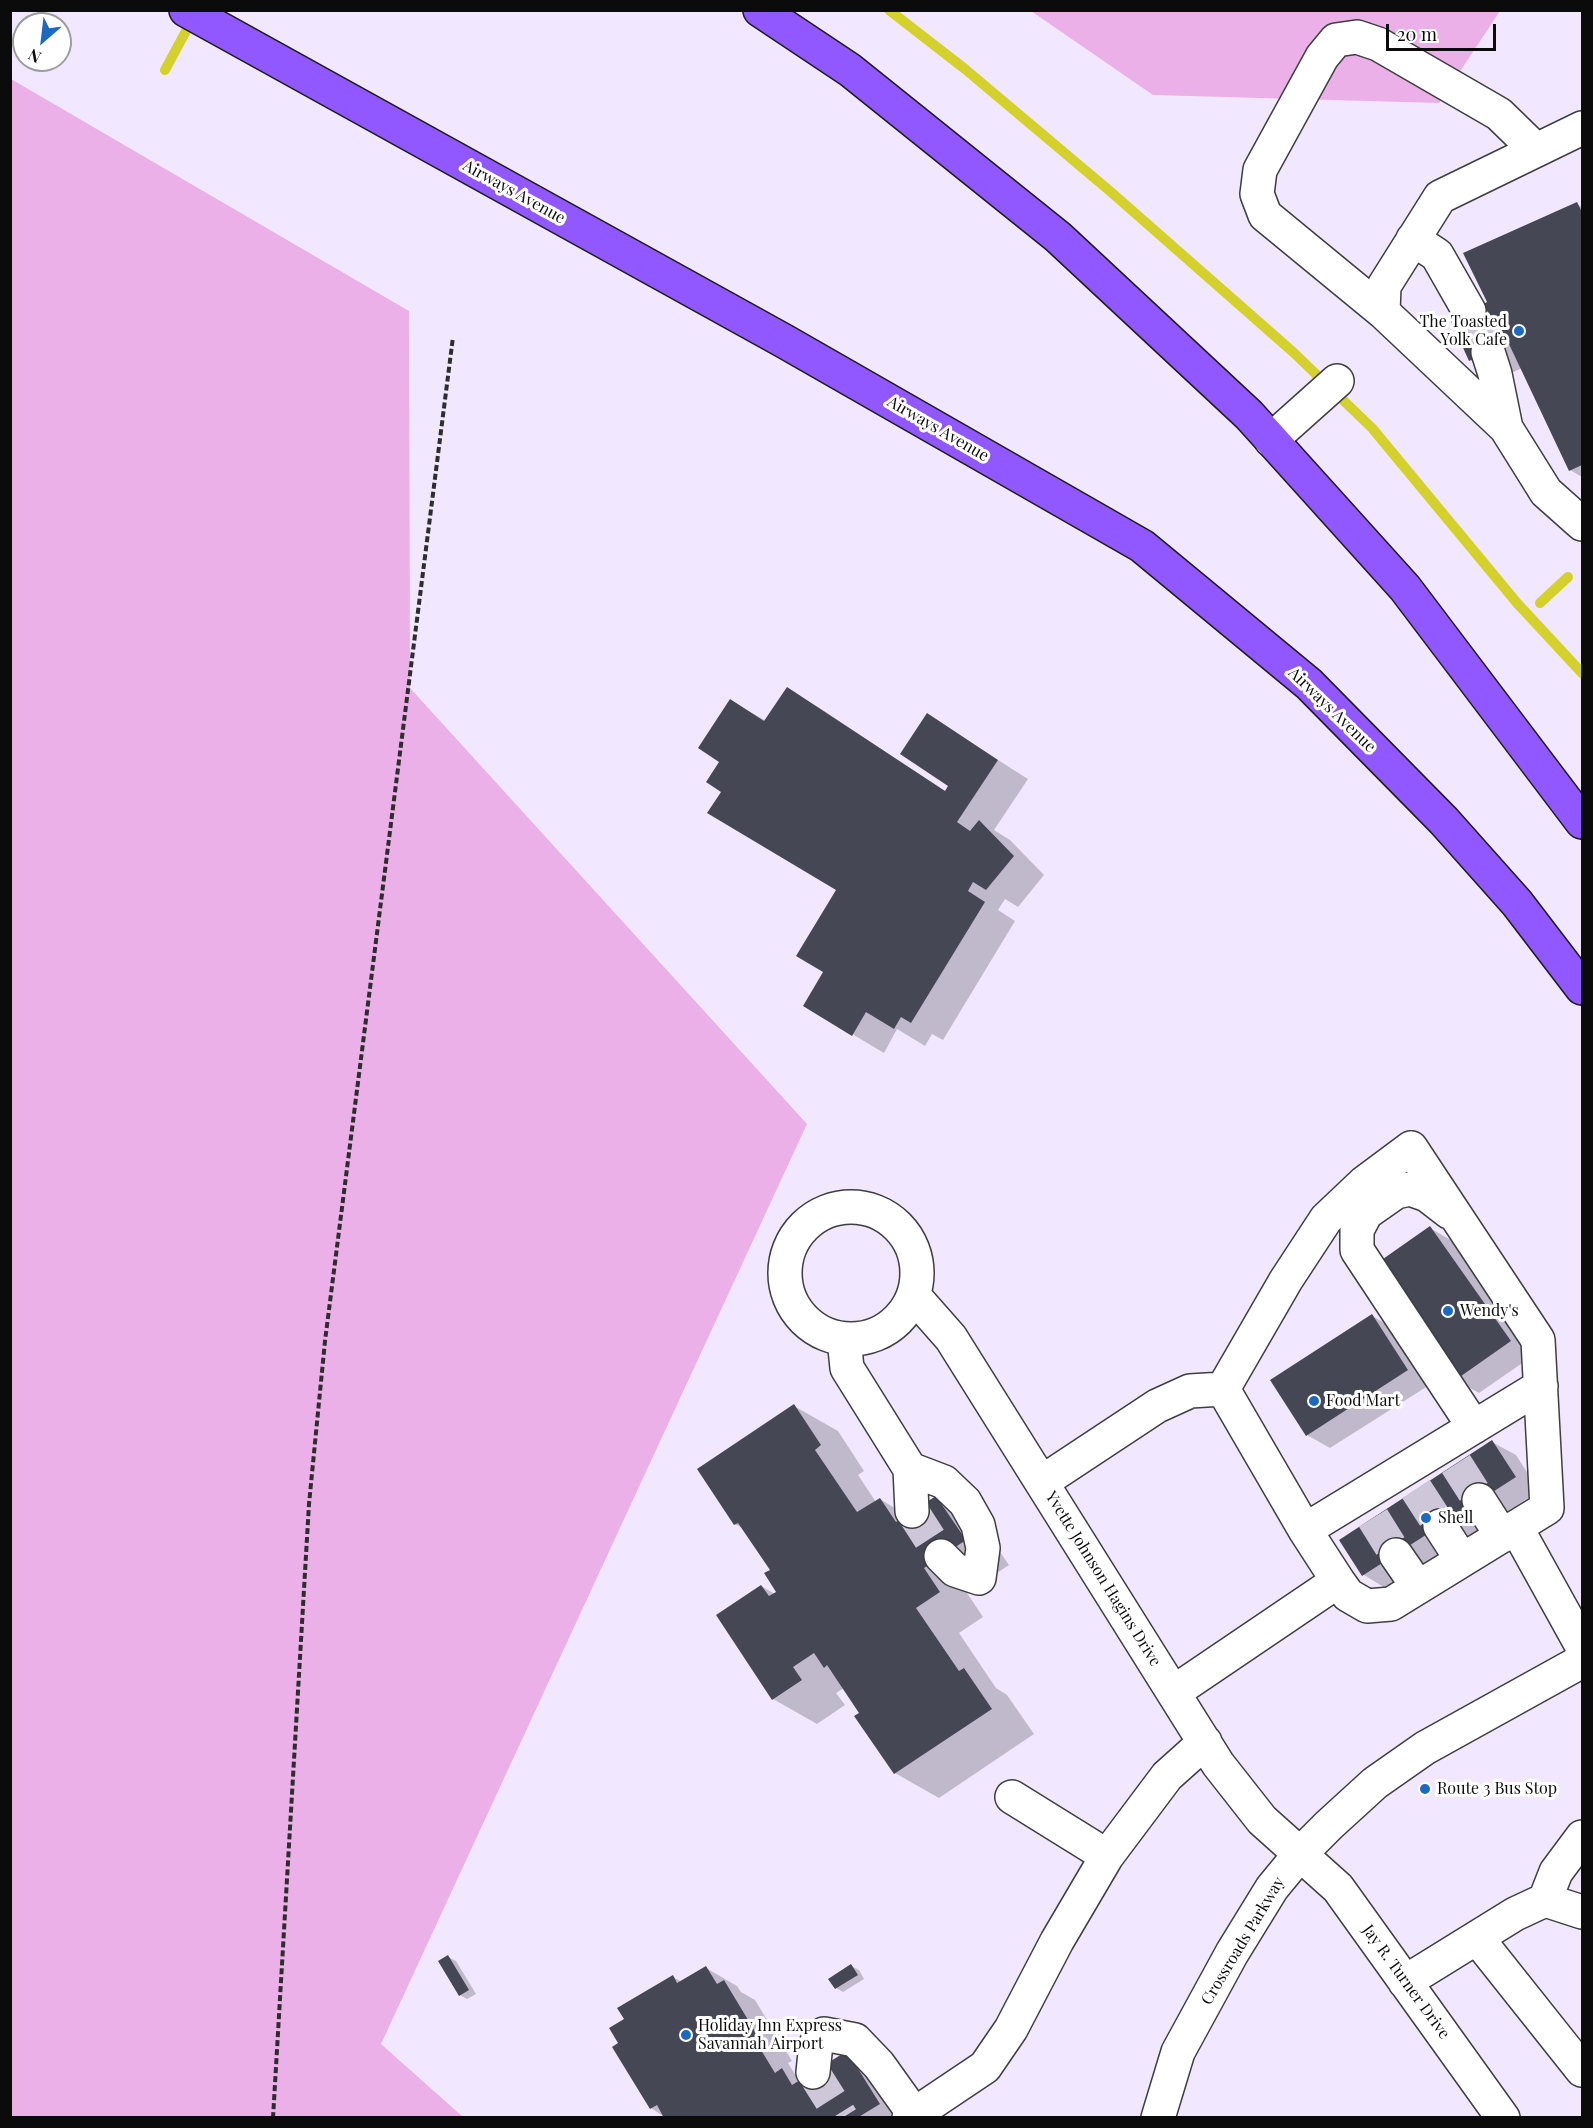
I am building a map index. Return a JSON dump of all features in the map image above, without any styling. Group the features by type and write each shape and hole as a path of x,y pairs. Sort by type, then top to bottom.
{"main road":[{"path":"760,10 850,70 1058,237 1249,415 1405,588 1582,822"},
{"name":"Airways Avenue","path":"198,17 784,341 1142,546 1309,684 1444,821 1517,903 1582,988"}],"street":[{"path":"1536,150 1498,114 1378,44 1357,37 1336,40 1322,57 1260,170 1257,194 1265,215 1383,312 1506,428 1546,492 1582,524"},
{"path":"1383,312 1384,286 1440,197 1582,128"},
{"path":"1413,239 1437,255 1469,311"},
{"path":"1488,352 1506,428"},
{"path":"1271,440 1337,381"},
{"path":"1411,1148 1538,1340 1547,1508 1391,1604 1367,1606 1348,1595 1338,1581 1305,1530 1223,1389 1286,1280 1326,1219 1365,1183 1411,1148"},
{"path":"1458,1219 1427,1195 1410,1189 1396,1192 1366,1213 1357,1230 1357,1250 1474,1426"},
{"path":"847,1207 869,1209 885,1215 903,1230 914,1251 918,1274 914,1296 898,1321 879,1334 856,1340 844,1339 818,1331 800,1316 788,1296 784,1273 788,1250 804,1225 824,1212 847,1207"},
{"name":"Yvette Johnson Hagins Drive","path":"914,1296 951,1338 1218,1764 1262,1820 1300,1854"},
{"path":"844,1339 847,1368 910,1469 912,1511"},
{"path":"1305,1530 1366,1507 1450,1454 1474,1426 1541,1386"},
{"path":"1042,1482 1157,1406 1190,1391 1223,1389"},
{"path":"910,1469 944,1482 965,1502 978,1525 983,1548 979,1578 955,1570 941,1556"},
{"path":"1479,1500 1509,1532 1582,1646"},
{"path":"1440,1527 1462,1560"},
{"path":"1396,1555 1418,1587"},
{"path":"1174,1692 1338,1581"},
{"name":"Crossroads Parkway","path":"1158,2118 1178,2052 1232,1953 1272,1888 1300,1854 1375,1783 1425,1748 1582,1661"},
{"path":"813,2072 816,2044 824,2034 855,2040 879,2065 911,2116 985,2067 1011,2029 1057,1941 1107,1856 1167,1776 1204,1742"},
{"path":"1012,1797 1107,1856"},
{"path":"1545,1900 1556,1872 1582,1837"},
{"name":"Jay R. Turner Drive","path":"1300,1854 1338,1888 1503,2118"},
{"path":"1405,1982 1515,1914 1545,1900 1582,1912"},
{"path":"1477,1938 1582,2070"}],"path":[{"path":"273,2118 309,1503 322,1364 453,337"}],"shaded area":[{"path":"1031,11 1500,11 1439,103 1153,95"},
{"path":"11,79 409,311 410,688 807,1124 381,2044 463,2117 11,2117"}],"building":[{"name":"The Toasted Yolk Cafe","path":"1577,202 1582,212 1582,465 1569,471 1508,342 1469,361 1451,321 1487,302 1463,253"},
{"path":"787,687 945,791 948,786 900,754 927,713 998,760 957,822 970,831 979,820 1014,856 986,890 973,882 968,891 985,902 911,1023 901,1017 894,1029 866,1012 852,1036 803,1006 823,972 796,956 836,890 707,813 721,792 706,782 719,762 698,748 730,699 764,721"},
{"path":"1430,1226 1511,1341 1454,1381 1373,1266"},
{"path":"1372,1314 1408,1370 1306,1436 1270,1380"},
{"path":"794,1404 821,1445 815,1450 857,1512 880,1498 896,1522 936,1496 966,1540 924,1568 940,1592 916,1608 959,1671 964,1668 992,1709 894,1774 854,1716 859,1713 827,1665 824,1668 814,1653 793,1667 802,1680 772,1700 716,1615 761,1585 769,1596 776,1592 764,1573 770,1570 738,1523 734,1525 697,1469"},
{"path":"1492,1440 1516,1477 1362,1576 1339,1540"},
{"path":"448,1955 469,1990 459,1996 438,1961"},
{"path":"851,1964 858,1975 835,1989 828,1979"},
{"name":"Holiday Inn Express Savannah Airport","path":"706,1966 717,1984 724,1980 762,2043 758,2045 775,2073 782,2068 792,2085 847,2051 880,2104 857,2118 664,2118 657,2105 650,2109 612,2047 618,2043 609,2028 624,2019 617,2008 673,1975 677,1983"}],"waterway":[{"path":"889,10 965,69 1111,192 1293,352 1372,428 1517,603 1582,673"},
{"path":"165,70 193,18"},
{"path":"1540,603 1568,577"}],"tunnel":[{"path":"1469,311 1488,352"},
{"path":"1456,1464 1479,1500"},
{"path":"1416,1489 1440,1526"},
{"path":"912,1511 941,1556"},
{"path":"1373,1518 1396,1555"},
{"path":"813,2072 842,2118"}],"place":[{"name":"The Toasted Yolk Cafe","path":"1519,331"},
{"name":"Wendy's","path":"1448,1311"},
{"name":"Food Mart","path":"1314,1401"},
{"name":"Shell","path":"1426,1518"},
{"name":"Route 3 Bus Stop","path":"1425,1789"},
{"name":"Holiday Inn Express Savannah Airport","path":"686,2035"}]}
